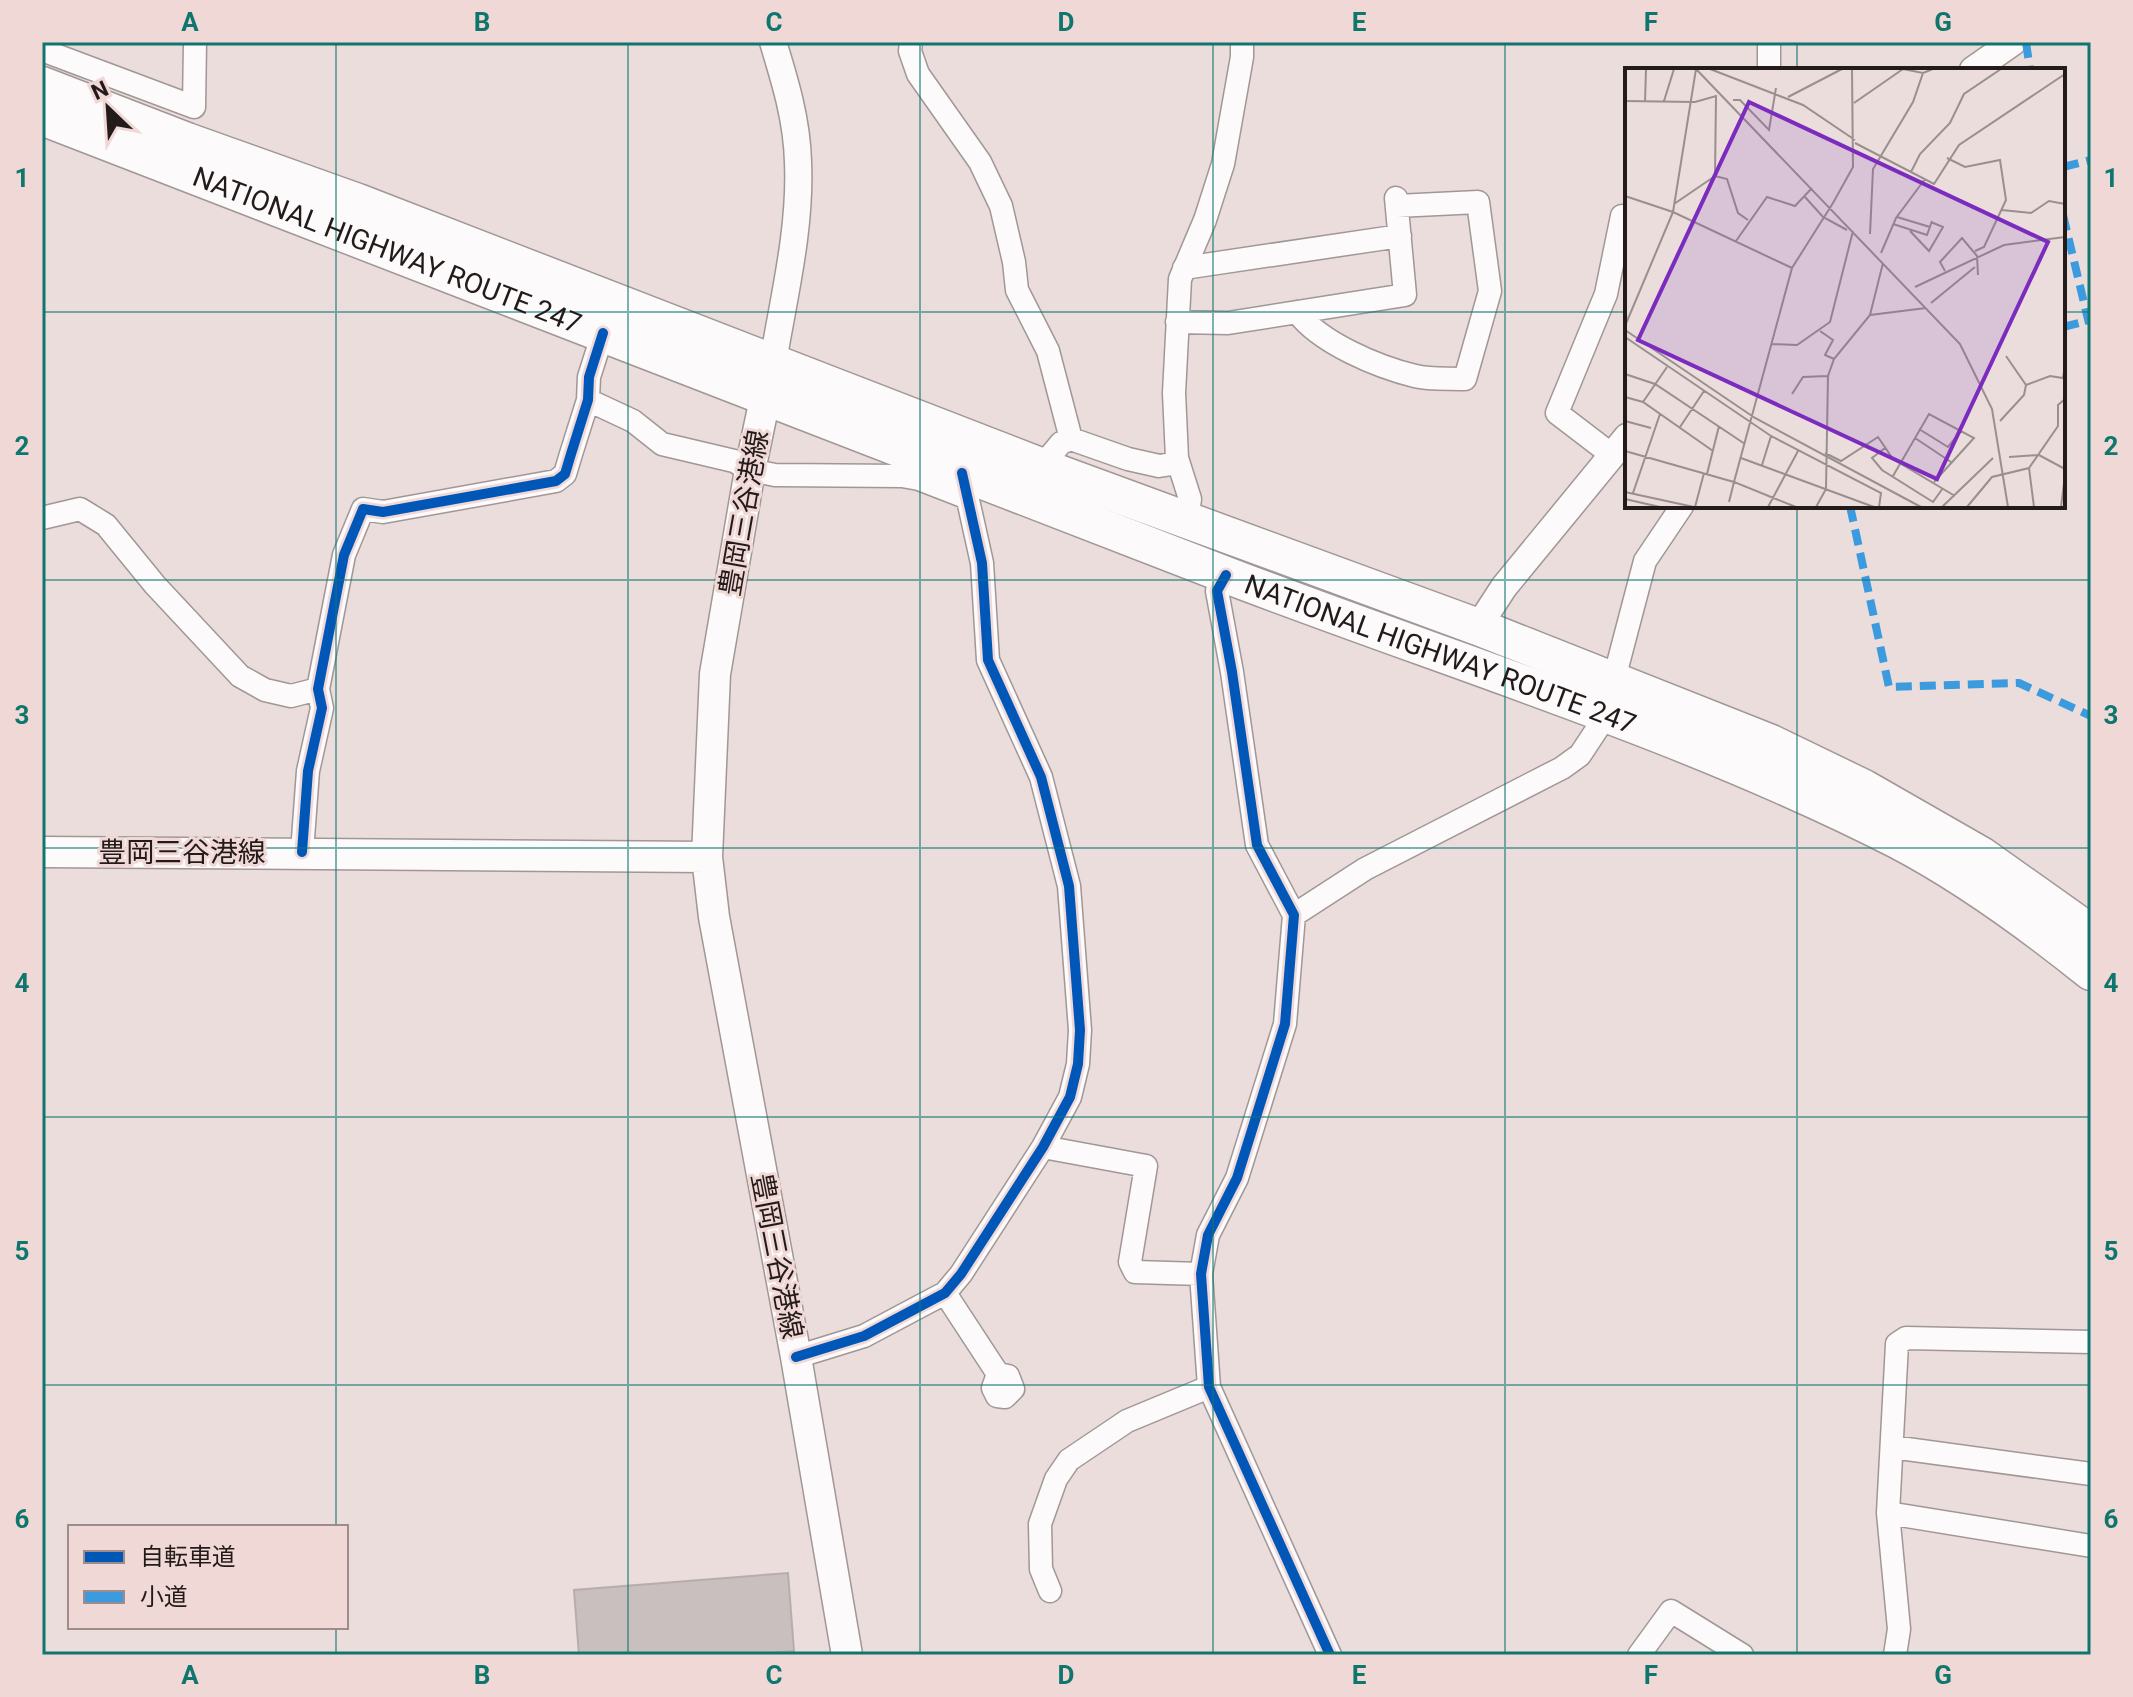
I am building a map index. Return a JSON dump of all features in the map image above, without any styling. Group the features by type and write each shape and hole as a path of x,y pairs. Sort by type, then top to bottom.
{"highway":[{"name":"NATIONAL HIGHWAY ROUTE 247","path":"42,85 358,202 1041,467 1478,627 1747,771 1899,841 2012,910 2091,972"},
{"name":"NATIONAL HIGHWAY ROUTE 247","path":"42,117 603,333 765,398 965,485 1226,575 1771,743 1864,788 1981,855 2091,933"}],"main road":[{"name":"豊岡三谷港線","path":"773,362 750,470 715,674 707,857 714,917 796,1357 847,1655"},
{"name":"豊岡三谷港線","path":"42,852 707,857"}],"street":[{"path":"42,50 194,107 195,42"},
{"path":"773,42 789,92 798,161 795,230 773,362"},
{"path":"911,42 910,51 918,74 980,162 1001,206 1017,290 1048,351 1071,439"},
{"path":"1187,520 1190,499 1178,463 1174,393 1180,279 1205,220 1223,164 1242,42"},
{"path":"1769,42 1769,68"},
{"path":"1976,68 2013,42"},
{"path":"1177,322 1228,323 1297,312 1405,295 1397,202 1478,202 1490,291 1465,379 1417,377 1354,354 1308,326 1297,312"},
{"path":"1478,627 1504,587 1620,446 1557,413 1606,294 1622,216 1625,217"},
{"path":"1184,268 1400,236"},
{"path":"302,852 308,771 322,708 318,689 344,555 363,509 383,512 556,481 565,474 588,400 589,377 603,333"},
{"path":"588,400 633,421 662,444 734,461 750,470 775,475 902,476 965,485 982,563 988,660 1041,777 1069,886 1079,995 1078,1064 1070,1097 1043,1147 961,1274 945,1293 864,1336 796,1357"},
{"path":"1041,467 1061,443 1071,439 1128,459 1159,466 1178,463"},
{"path":"1294,915 1365,869 1562,768 1580,755 1611,696 1645,561 1681,508"},
{"path":"42,518 80,509 106,525 155,585 240,676 265,690 291,696 318,689"},
{"path":"1226,575 1217,591 1257,845 1294,915 1285,1024 1237,1178 1208,1235 1201,1274 1201,1312 1209,1387 1330,1655"},
{"path":"1043,1147 1146,1166 1130,1262 1135,1272 1201,1274"},
{"path":"945,1293 998,1374"},
{"path":"1895,1655 1899,1629 1888,1513 1897,1344 1906,1338 2091,1342"},
{"path":"1050,1591 1041,1569 1040,1524 1056,1479 1069,1460 1127,1421 1209,1387"},
{"path":"1892,1447 2091,1474"},
{"path":"1888,1513 2091,1546"},
{"path":"1639,1655 1671,1611 1740,1655"}],"building":[{"path":"788,1573 794,1651 743,1655 579,1655 574,1590"}],"marked path":[{"path":"2026,42 2030,68"},
{"path":"2065,166 2091,160"},
{"path":"2065,223 2091,332"},
{"path":"2065,326 2091,320"},
{"path":"1850,508 1889,687 2019,683 2091,716"}],"cycle path":[{"path":"302,852 308,771 322,708 318,689 344,555 363,509 383,512 556,481 565,474 588,400 589,377 603,333"},
{"path":"796,1357 864,1336 945,1293 961,1274 1043,1147 1070,1097 1078,1064 1080,1030 1069,886 1041,777 988,660 982,563 962,473"},
{"path":"1226,575 1217,591 1257,845 1294,915 1285,1024 1237,1178 1208,1235 1201,1274 1209,1387 1330,1655"}]}
